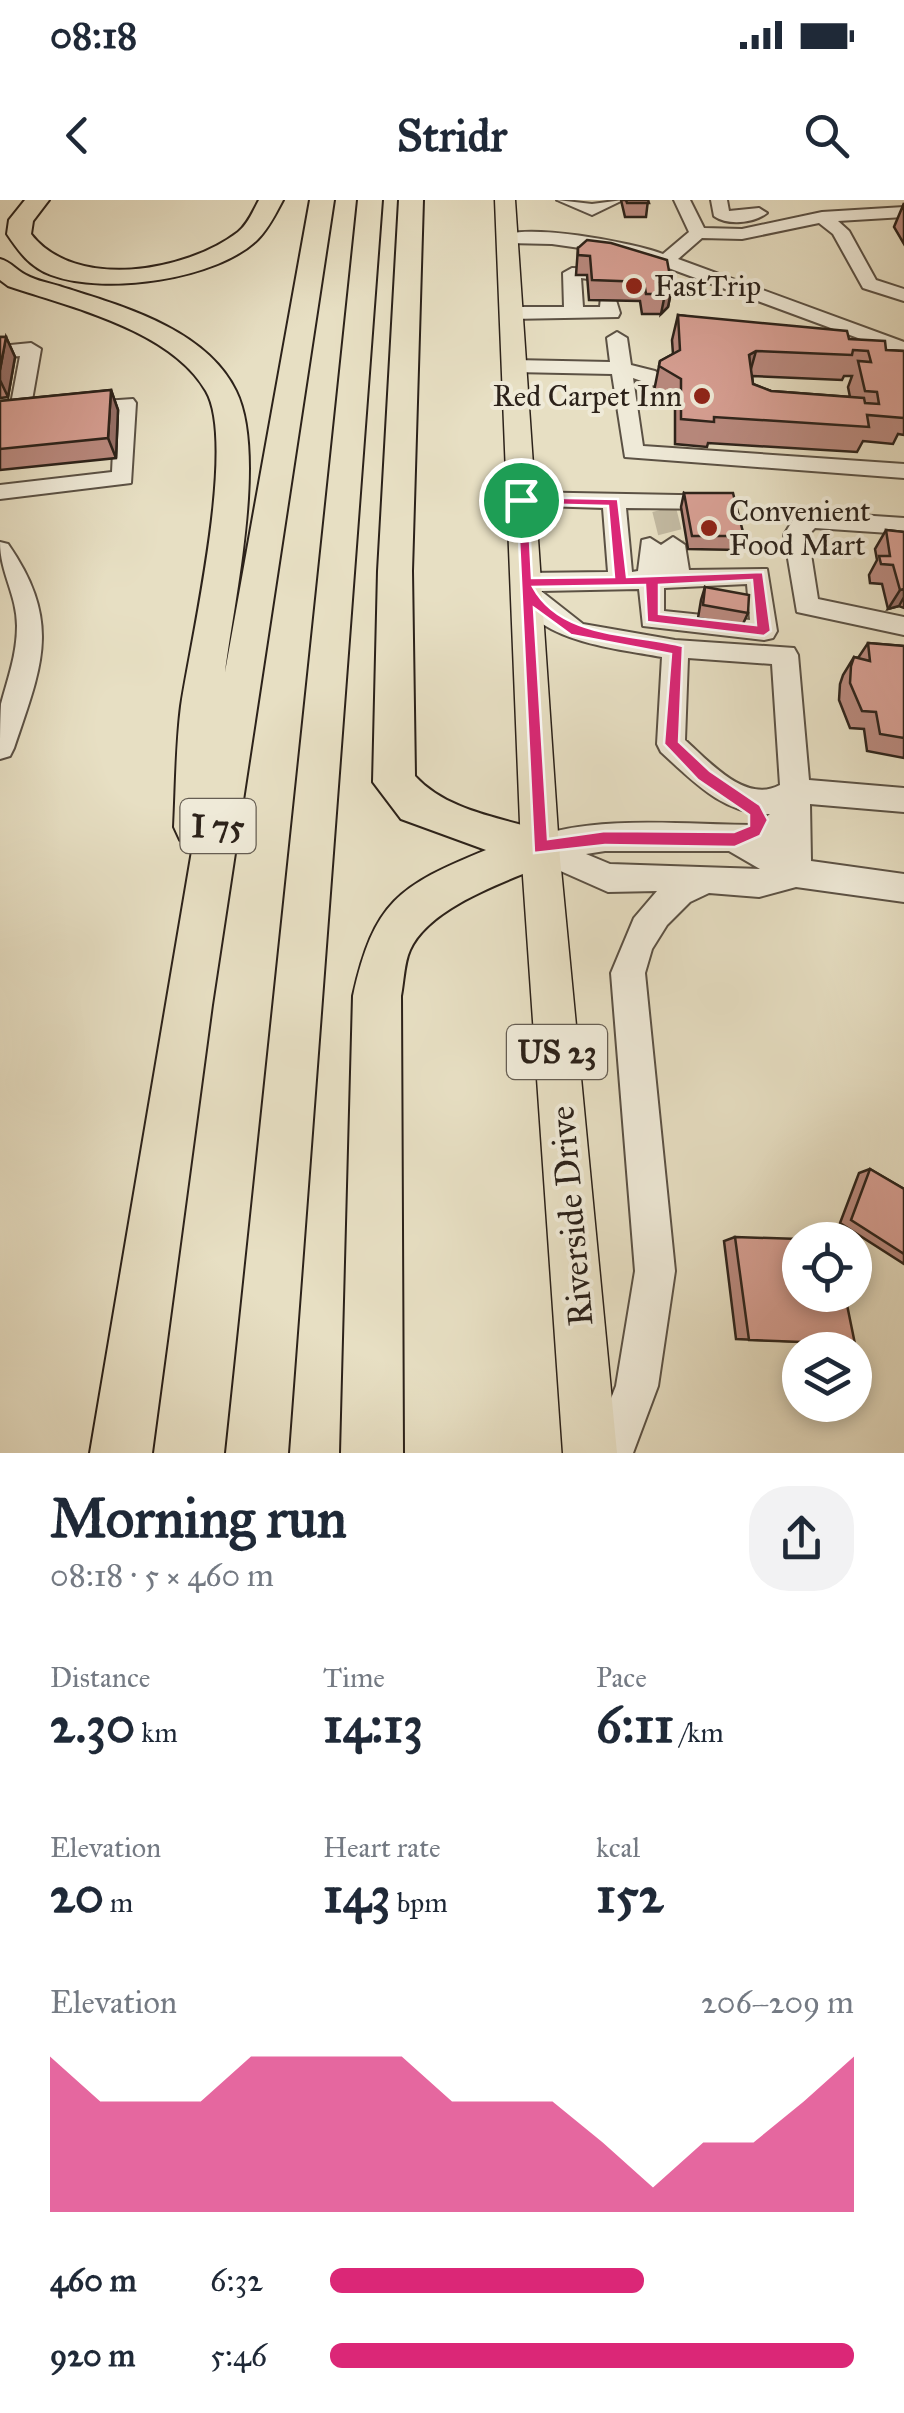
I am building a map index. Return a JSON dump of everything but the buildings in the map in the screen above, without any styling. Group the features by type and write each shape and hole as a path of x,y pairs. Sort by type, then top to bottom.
{"highway":[{"path":"37,200 21,220 19,234 34,255 60,268 116,276 173,270 221,253 248,236 271,200"},
{"name":"I 75","path":"121,1453 188,1005 322,200"},
{"path":"257,1453 370,200"},
{"path":"411,200 395,572 394,782 416,806 452,822 540,848"},
{"path":"0,266 17,280 118,314 174,344 202,367 220,390 232,422 230,509 200,710 188,1005"},
{"path":"372,1453 377,996 389,940 421,904 451,886 540,848"}],"main road":[{"name":"Riverside Drive","path":"505,200 540,848 590,1453"}],"street":[{"path":"566,200 591,205 615,200"},
{"path":"682,200 698,233"},
{"path":"718,200 722,216 730,217 774,204 822,203 822,209 840,231 869,284 904,296"},
{"path":"590,243 591,205"},
{"path":"668,259 698,233 742,234 822,209 904,212"},
{"path":"507,238 590,243 668,259 904,348"},
{"path":"574,312 572,273 609,276"},
{"path":"510,313 574,312 616,305"},
{"path":"617,338 633,452 904,472"},
{"path":"0,352 31,349 10,415 126,402 123,478 0,492"},
{"path":"514,366 621,371 654,377 660,389 652,400 625,404"},
{"path":"521,500 654,506 724,501"},
{"path":"614,502 621,582"},
{"path":"904,526 820,520 800,526 796,535 806,606 904,626"},
{"path":"526,587 665,580 661,546"},
{"path":"0,550 26,594 32,636 23,680 0,748"},
{"path":"526,587 551,616 576,632 678,650 688,646 785,655 795,791 796,873"},
{"path":"678,650 671,744 695,768 755,810 760,820 754,831 735,840"},
{"path":"540,848 605,838 735,840 774,832 784,820 795,791"},
{"path":"736,797 772,802 795,791 904,800"},
{"path":"735,840 796,873 904,888"},
{"path":"540,848 608,878 758,883 796,873"},
{"path":"611,1453 637,1386 655,1271 628,973 633,948 668,902 687,888 708,880"}],"tunnel":[{"path":"664,509 673,545"}],"place":[{"name":"FastTrip","path":"634,286"},
{"name":"Red Carpet Inn","path":"702,396"},
{"name":"Convenient Food Mart","path":"709,528"}],"route":[{"path":"521,500 540,848 605,838 735,840 754,831 760,820 755,810 704,775 671,744 678,650 576,632 539,605 526,591 526,582 621,582 652,580 652,619 764,631 758,575 652,580 621,582 614,502 521,500"}]}
